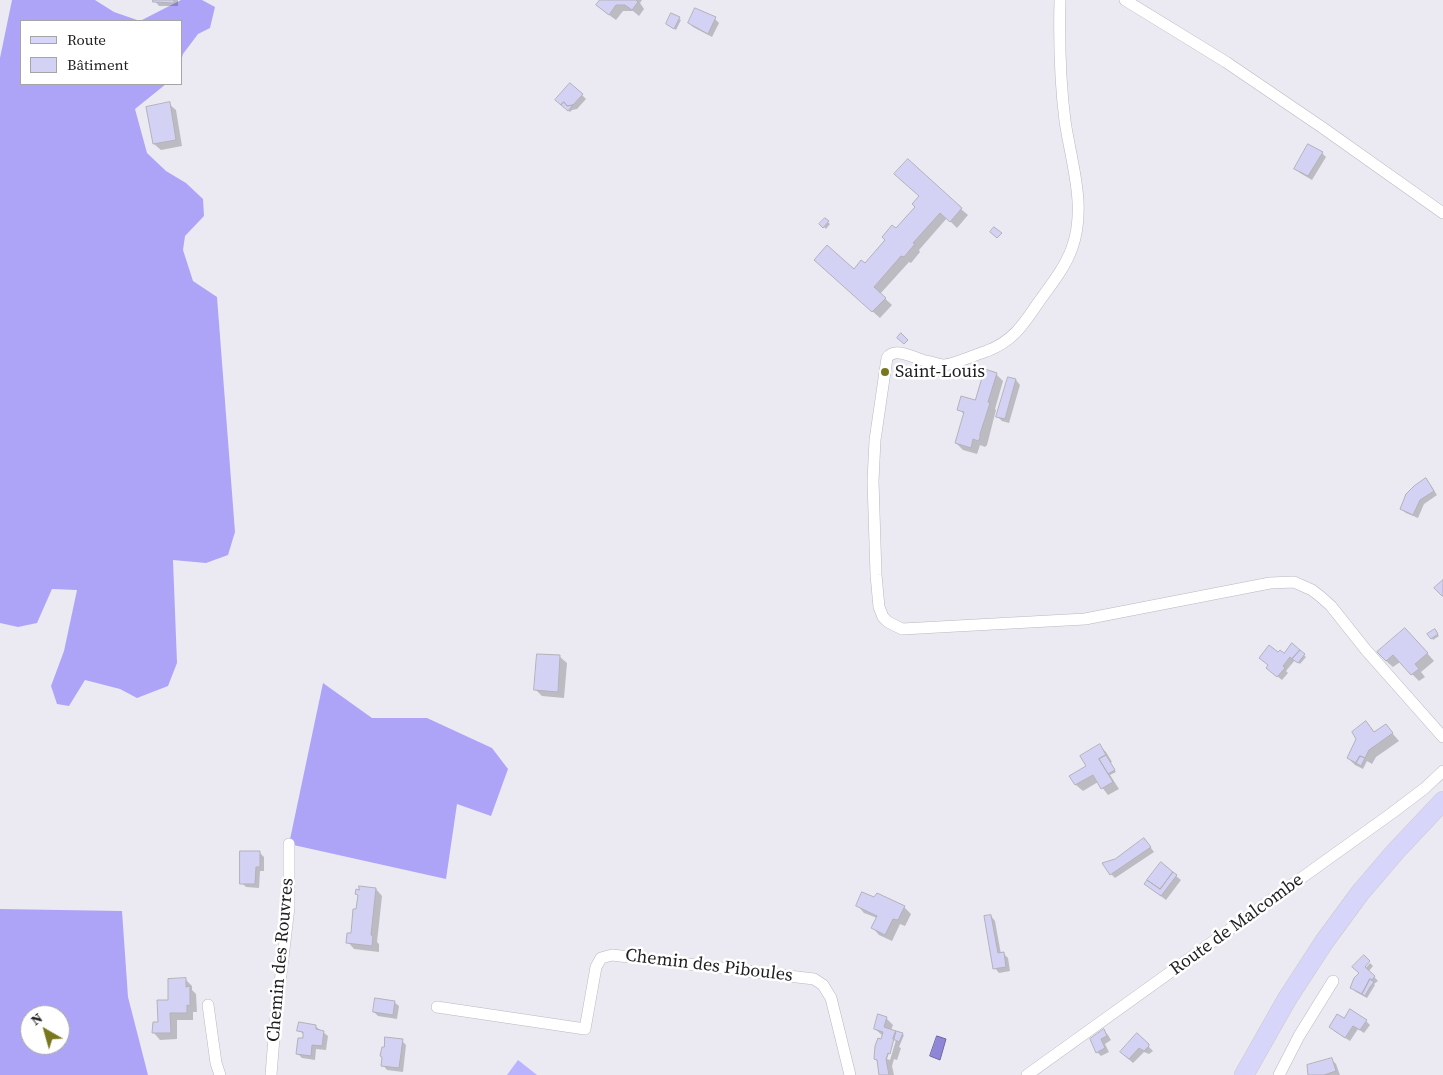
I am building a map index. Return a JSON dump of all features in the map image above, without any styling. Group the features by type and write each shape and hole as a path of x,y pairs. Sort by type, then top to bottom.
{"main road":[{"path":"1244,1075 1287,999 1324,942 1360,893 1443,800"}],"street":[{"path":"1060,0 1061,72 1065,122 1076,184 1078,208 1076,234 1072,249 1062,269 1022,327 1008,340 990,349 946,365 899,353 892,353 887,358 875,440 874,481 876,575 879,607 883,617 888,622 902,628 1085,619 1270,583 1294,582 1312,590 1331,606 1366,650 1443,737"},
{"path":"1125,0 1226,62 1443,213"},
{"name":"Route de Malcombe","path":"1027,1075 1392,814 1443,771"},
{"name":"Chemin des Rouvres","path":"271,1075 289,908 289,844"},
{"name":"Chemin des Piboules","path":"438,1008 584,1029 596,967 601,958 612,955 814,979 823,985 830,998 850,1075"},
{"path":"1279,1075 1299,1036 1333,981"},
{"path":"208,1005 216,1063 220,1075"}],"shaded area":[{"path":"12,0 95,0 114,12 137,20 20,20 20,85 165,85 135,109 147,153 166,171 186,183 203,199 204,216 185,236 183,250 193,281 217,297 235,532 228,555 206,563 173,560 177,663 168,686 137,698 120,689 85,680 69,706 57,704 51,686 64,651 77,590 52,589 37,623 18,627 0,623 0,58"},
{"path":"181,0 202,0 215,7 210,28 198,34 182,58 182,20 142,20"},
{"path":"323,683 372,718 427,718 492,748 508,769 491,816 457,804 446,879 289,844"},
{"path":"0,909 122,911 128,997 148,1075 0,1075"},
{"path":"937,1036 946,1039 940,1060 930,1056"},
{"path":"518,1060 537,1075 507,1075"}],"building":[{"path":"153,0 174,0 174,3 153,2"},
{"path":"600,0 636,0 638,2 632,10 625,5 616,5 609,15 596,5"},
{"path":"695,8 716,17 708,34 688,23"},
{"path":"671,13 680,17 674,29 666,24"},
{"path":"570,83 583,94 573,105 567,106 564,102 561,105 555,100"},
{"path":"170,102 176,140 153,144 146,107"},
{"path":"564,102 567,106 573,105 568,111 561,105"},
{"path":"1308,144 1323,152 1308,176 1294,169"},
{"path":"908,159 962,208 950,222 940,213 913,243 915,244 904,257 901,256 874,287 886,298 872,312 814,260 827,245 854,269 861,260 865,263 885,240 882,237 892,225 896,228 915,207 912,204 919,196 894,174"},
{"path":"825,218 829,221 823,228 819,224"},
{"path":"994,227 1002,233 997,238 990,232"},
{"path":"901,333 908,340 904,344 897,338"},
{"path":"985,369 997,373 980,438 978,441 973,439 971,448 955,443 964,412 957,410 961,396 975,400"},
{"path":"1008,377 1016,379 1005,419 996,417"},
{"path":"1426,478 1434,491 1420,500 1413,515 1400,509 1406,494"},
{"path":"1443,580 1443,596 1442,596 1434,588"},
{"path":"1405,628 1428,653 1415,664 1419,669 1411,675 1393,655 1386,661 1377,652"},
{"path":"1435,629 1438,634 1431,639 1427,634"},
{"path":"1292,643 1300,650 1292,659 1290,657 1283,666 1285,668 1277,677 1266,668 1268,665 1259,658 1269,645 1278,652 1280,650 1284,653"},
{"path":"1300,650 1305,654 1298,663 1292,659"},
{"path":"537,654 560,655 558,692 534,690"},
{"path":"1366,721 1374,732 1386,724 1393,733 1369,750 1365,758 1360,756 1356,763 1347,758 1356,739 1352,732"},
{"path":"1100,744 1106,755 1099,759 1113,782 1101,789 1093,775 1075,785 1069,776 1086,766 1080,756"},
{"path":"1106,755 1115,770 1108,774 1099,759"},
{"path":"1360,756 1365,758 1361,766 1356,763"},
{"path":"1144,838 1151,847 1110,875 1102,863 1115,859"},
{"path":"240,851 260,851 260,867 256,867 255,884 240,884"},
{"path":"1161,862 1173,872 1160,889 1147,880"},
{"path":"1173,872 1177,875 1161,896 1144,884 1147,880 1160,889"},
{"path":"359,886 376,888 371,935 373,936 372,946 346,943 347,933 351,933 353,909 356,909 358,895 355,894 356,889 359,890"},
{"path":"862,892 874,897 877,893 905,906 898,920 893,919 885,935 871,928 877,916 856,906"},
{"path":"991,915 998,953 1004,952 1006,967 993,969 984,916"},
{"path":"1364,955 1370,961 1365,967 1375,976 1372,980 1370,979 1362,994 1350,988 1354,978 1359,973 1352,967"},
{"path":"186,978 186,987 190,986 190,1006 187,1005 187,1013 170,1013 171,1033 152,1033 153,1022 158,1022 157,1000 168,1000 168,979"},
{"path":"1370,979 1374,982 1365,996 1362,994"},
{"path":"375,998 395,1001 393,1015 373,1012"},
{"path":"1350,1009 1367,1020 1360,1030 1353,1026 1345,1038 1329,1027 1337,1014 1344,1018"},
{"path":"878,1014 887,1017 884,1027 896,1031 890,1054 888,1053 886,1059 889,1075 879,1075 877,1060 874,1059 875,1046 878,1038 881,1039 883,1032 874,1029"},
{"path":"299,1022 316,1025 316,1029 324,1031 322,1046 312,1045 311,1056 296,1054 298,1038 303,1038 303,1032 297,1031"},
{"path":"1104,1029 1107,1036 1101,1039 1105,1048 1096,1053 1090,1039"},
{"path":"896,1031 903,1033 899,1042 893,1039"},
{"path":"1137,1033 1149,1046 1144,1051 1139,1048 1129,1059 1120,1052"},
{"path":"385,1037 403,1039 399,1068 381,1066 382,1057 380,1056 382,1047 384,1047"},
{"path":"1332,1058 1336,1071 1324,1075 1308,1075 1307,1065"}],"place":[{"name":"Saint-Louis","path":"885,372"}]}
